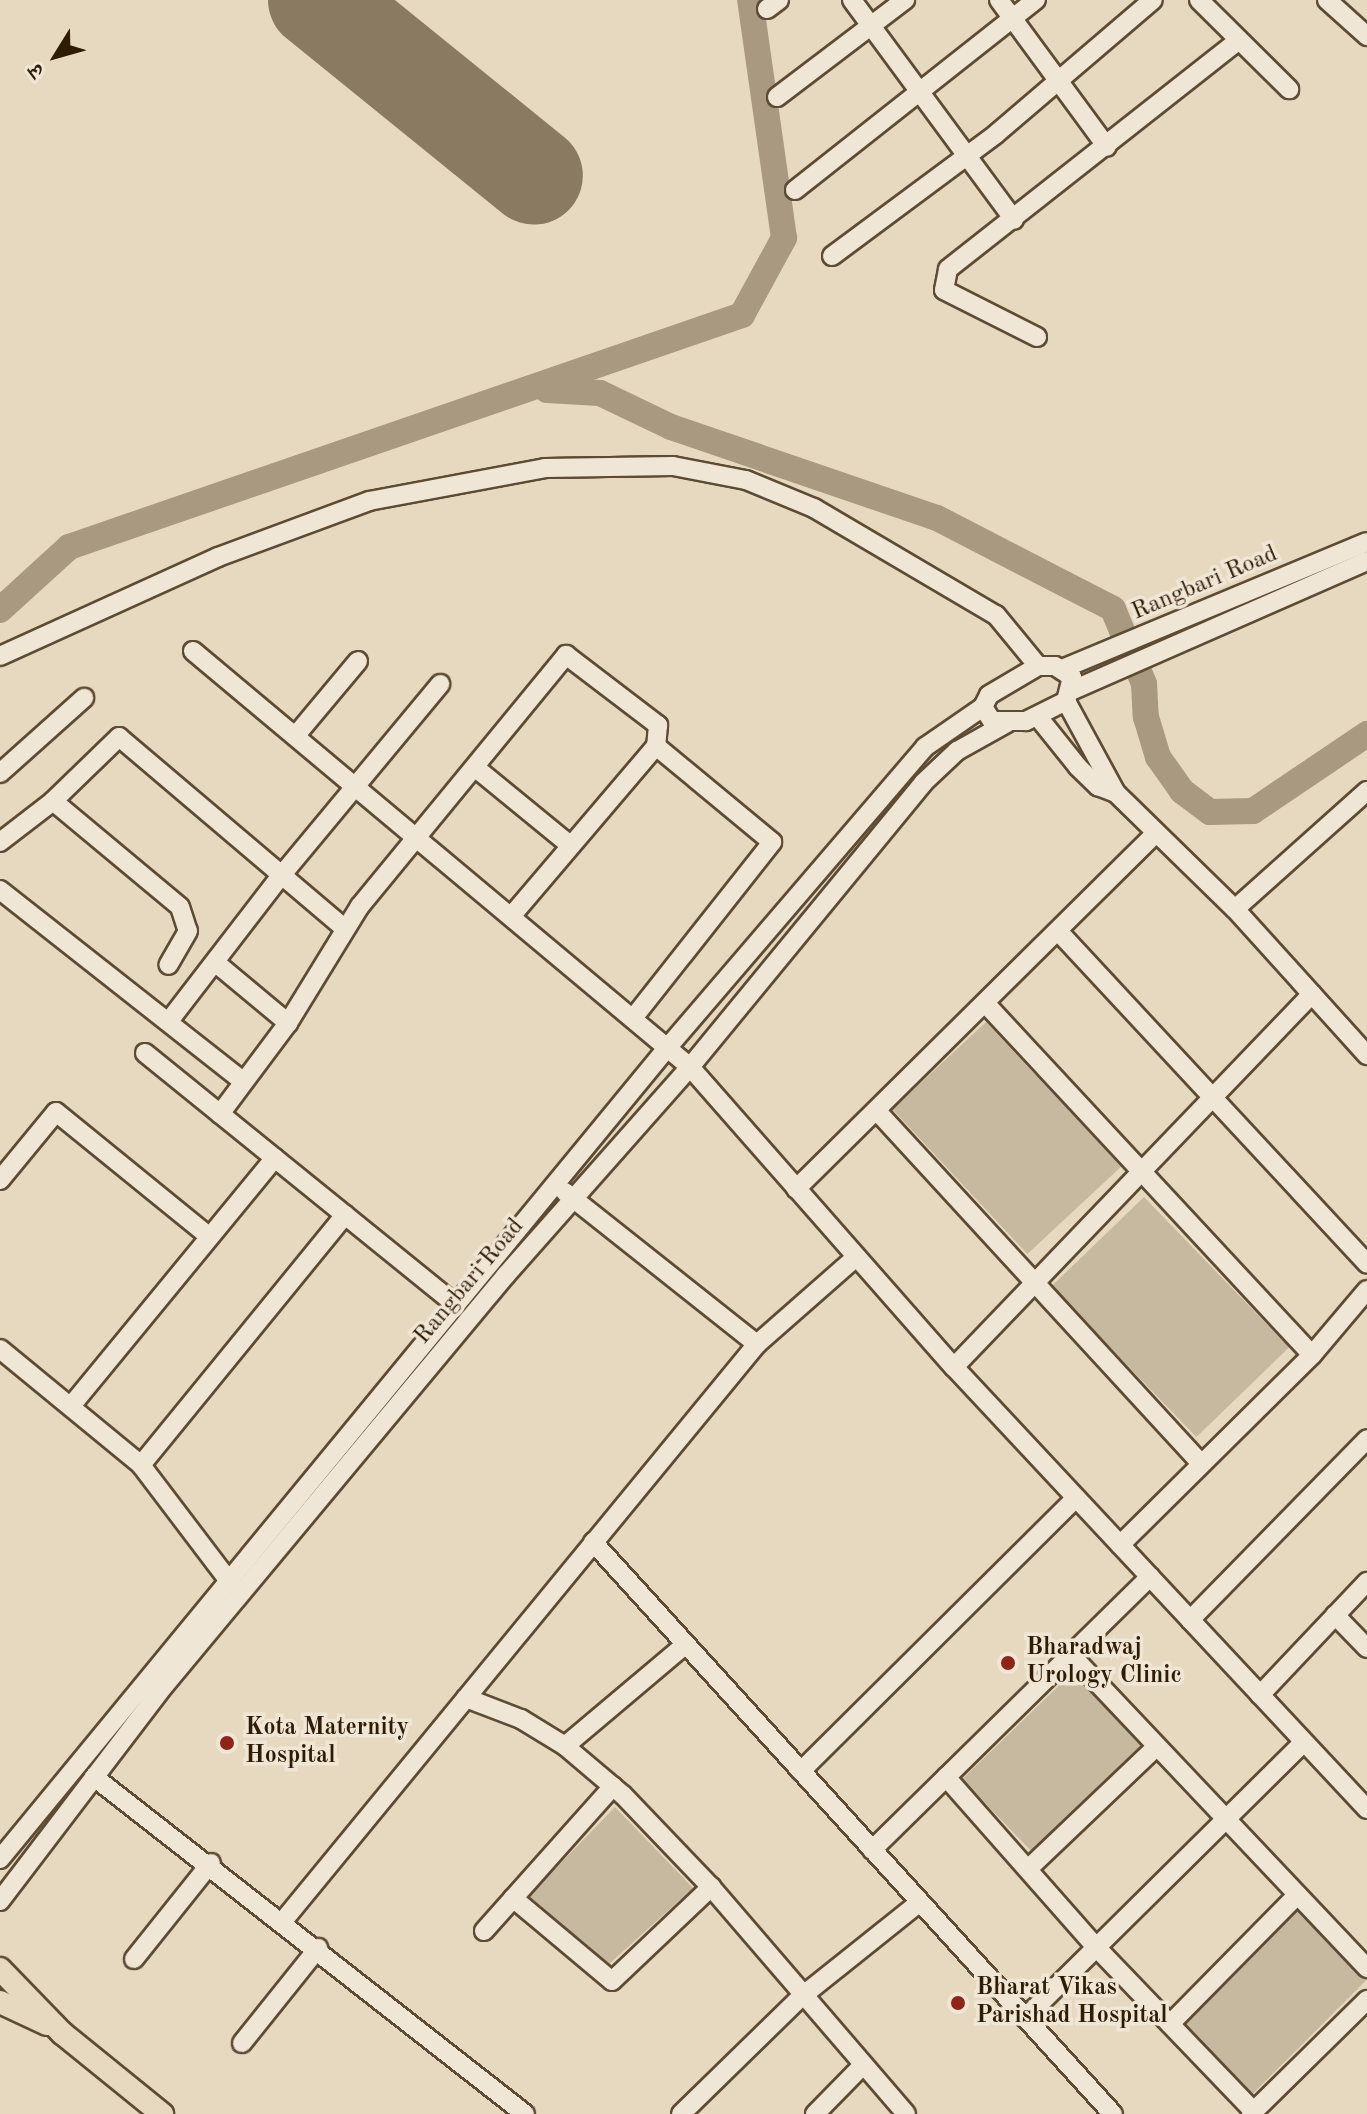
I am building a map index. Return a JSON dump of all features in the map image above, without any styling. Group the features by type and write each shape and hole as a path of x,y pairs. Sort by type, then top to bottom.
{"main road":[{"path":"0,1969 62,2033 162,2114"},
{"path":"0,2002 62,2033"}],"street":[{"path":"852,0 1014,220"},
{"path":"777,97 905,0"},
{"path":"999,0 1107,147"},
{"path":"795,190 922,95 1036,0"},
{"path":"832,256 967,156 1059,82 1153,0"},
{"path":"1327,0 1367,36"},
{"path":"1206,2 1289,89"},
{"path":"1037,337 944,290 948,269 1107,147 1239,40"},
{"path":"0,656 218,557 369,501 545,468 673,466 746,480 814,508 996,615 1038,666 1062,669 1072,677 1070,696 1116,793 1235,909 1367,1055"},
{"name":"Rangbari Road","path":"1062,669 1367,542"},
{"name":"Rangbari Road","path":"0,1901 164,1686 573,1198 690,1067 923,783 957,751 1007,723 1038,717 1106,678 1367,561"},
{"path":"193,651 297,734 690,1067 954,1367 1367,1809"},
{"path":"220,1114 288,1023 344,928 417,836 477,769 566,655 658,725 656,746 512,915"},
{"path":"297,734 358,661"},
{"name":"Rangbari Road","path":"0,1859 554,1183 668,1047 752,955 925,747 983,707 989,695 1006,682 1038,666"},
{"path":"169,1021 280,877 440,684"},
{"path":"0,773 84,698"},
{"path":"983,707 992,721 1007,723"},
{"path":"1038,717 1078,767 1098,786 1116,793"},
{"path":"0,842 53,801 119,737 280,877 344,928"},
{"path":"634,1017 772,842 656,746"},
{"path":"477,769 570,845"},
{"path":"1235,909 1367,791"},
{"path":"53,801 180,907 187,920 186,941 168,965"},
{"path":"796,1189 1155,834"},
{"path":"0,890 243,1081"},
{"path":"1058,931 1367,1264"},
{"path":"216,963 288,1023"},
{"path":"954,1367 1312,994"},
{"path":"985,1003 1312,1355"},
{"path":"145,1053 456,1305"},
{"path":"876,1110 1200,1462"},
{"path":"4,1168 56,1112 210,1237"},
{"path":"71,1406 275,1158"},
{"path":"554,1183 757,1344"},
{"path":"141,1465 345,1215"},
{"path":"283,1921 757,1344 856,1257"},
{"path":"1120,1545 1200,1462 1312,1355 1367,1290"},
{"path":"0,1349 141,1465 229,1581"},
{"path":"1190,1620 1367,1439"},
{"path":"801,1771 1076,1498"},
{"path":"593,1542 1113,2114"},
{"path":"872,1850 1150,1577"},
{"path":"1260,1695 1367,1582"},
{"path":"1335,1615 1367,1648"},
{"path":"565,1746 686,1644"},
{"path":"1071,1655 1367,1968"},
{"path":"466,1698 521,1719 565,1746 613,1786 711,1887 801,1997 906,2114"},
{"path":"1025,2018 1304,1742"},
{"path":"1028,1869 1157,1746"},
{"path":"94,1777 211,1863 525,2114"},
{"path":"946,1777 1096,1947 1252,2113 1367,2000"},
{"path":"484,1931 613,1786"},
{"path":"134,1959 211,1863"},
{"path":"513,1898 612,1981 711,1887"},
{"path":"1170,2024 1297,1895"},
{"path":"681,2114 801,1997 920,1902"},
{"path":"242,2043 318,1948"},
{"path":"815,2114 863,2065"}],"shaded area":[{"path":"986,1022 1121,1167 1027,1254 892,1109"},
{"path":"1144,1197 1289,1347 1196,1437 1051,1287"},
{"path":"1072,1673 1142,1746 1032,1852 962,1779"},
{"path":"615,1807 693,1888 608,1965 527,1898"},
{"path":"1298,1910 1367,1980 1253,2094 1183,2025"}],"waterway":[{"path":"0,610 69,547 742,315 784,238 750,0"},
{"path":"547,390 600,393 671,427 937,518 1113,609 1144,684 1146,717 1158,757 1182,791 1210,812 1253,811 1367,734"}],"runway":[{"path":"317,0 534,176"}],"place":[{"name":"Bharadwaj Urology Clinic","path":"1008,1663"},
{"name":"Kota Maternity Hospital","path":"227,1743"},
{"name":"Bharat Vikas Parishad Hospital","path":"958,2003"}]}
